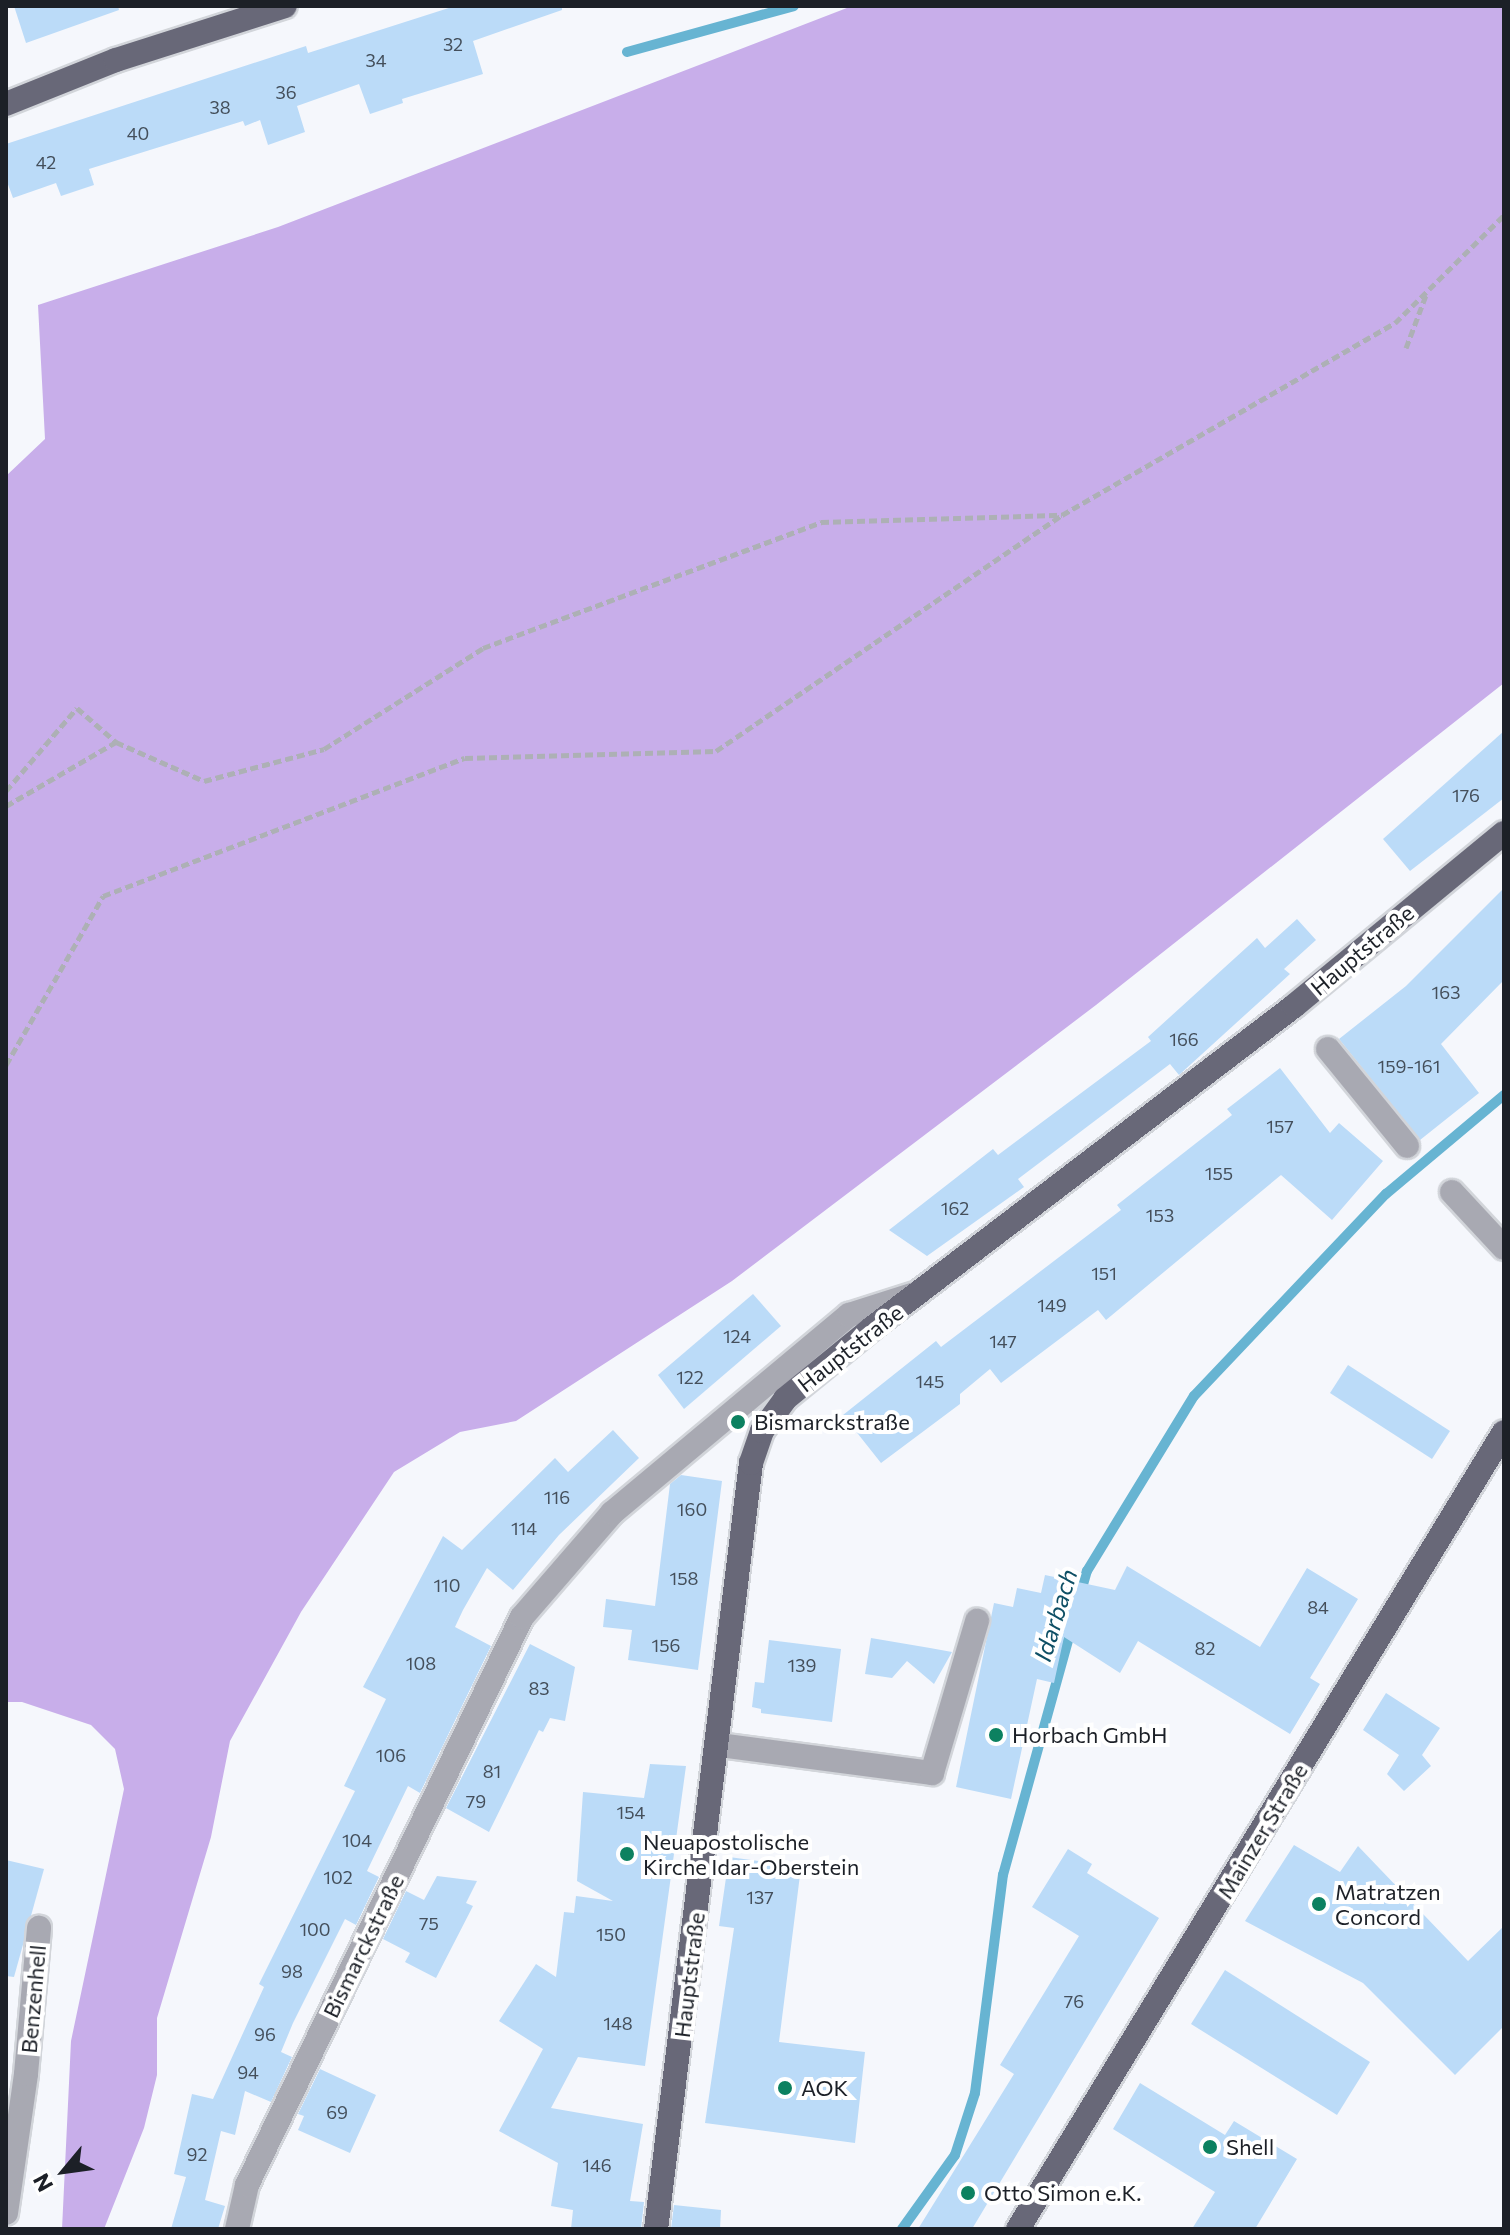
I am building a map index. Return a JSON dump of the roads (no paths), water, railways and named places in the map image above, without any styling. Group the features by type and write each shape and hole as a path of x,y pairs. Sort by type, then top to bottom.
{"main road":[{"path":"6,104 116,60 285,6"},
{"name":"Hauptstraße","path":"656,2229 719,1745 751,1463 762,1431 785,1399 1294,1006 1504,833"},
{"name":"Mainzer Straße","path":"1018,2229 1504,1432"}],"street":[{"path":"1328,1049 1407,1146"},
{"path":"1452,1192 1504,1248"},
{"name":"Bismarckstraße","path":"237,2229 247,2185 522,1617 612,1513 849,1315 921,1292"},
{"path":"719,1745 932,1773 977,1621"},
{"name":"Benzenhell","path":"6,2213 26,2074 39,1928"}],"waterway":[{"path":"627,52 794,6"},
{"name":"Idarbach","path":"1080,1595 1087,1571 1194,1396 1386,1194 1504,1095"},
{"name":"Idarbach","path":"902,2229 955,2155 975,2093 1003,1875 1072,1626"}],"place":[{"name":"Bismarckstraße","path":"738,1422"},
{"name":"Horbach GmbH","path":"996,1735"},
{"name":"Neuapostolische Kirche Idar-Oberstein","path":"627,1854"},
{"name":"Matratzen Concord","path":"1319,1904"},
{"name":"AOK","path":"785,2088"},
{"name":"Shell","path":"1210,2147"},
{"name":"Otto Simon e.K.","path":"968,2193"}]}
